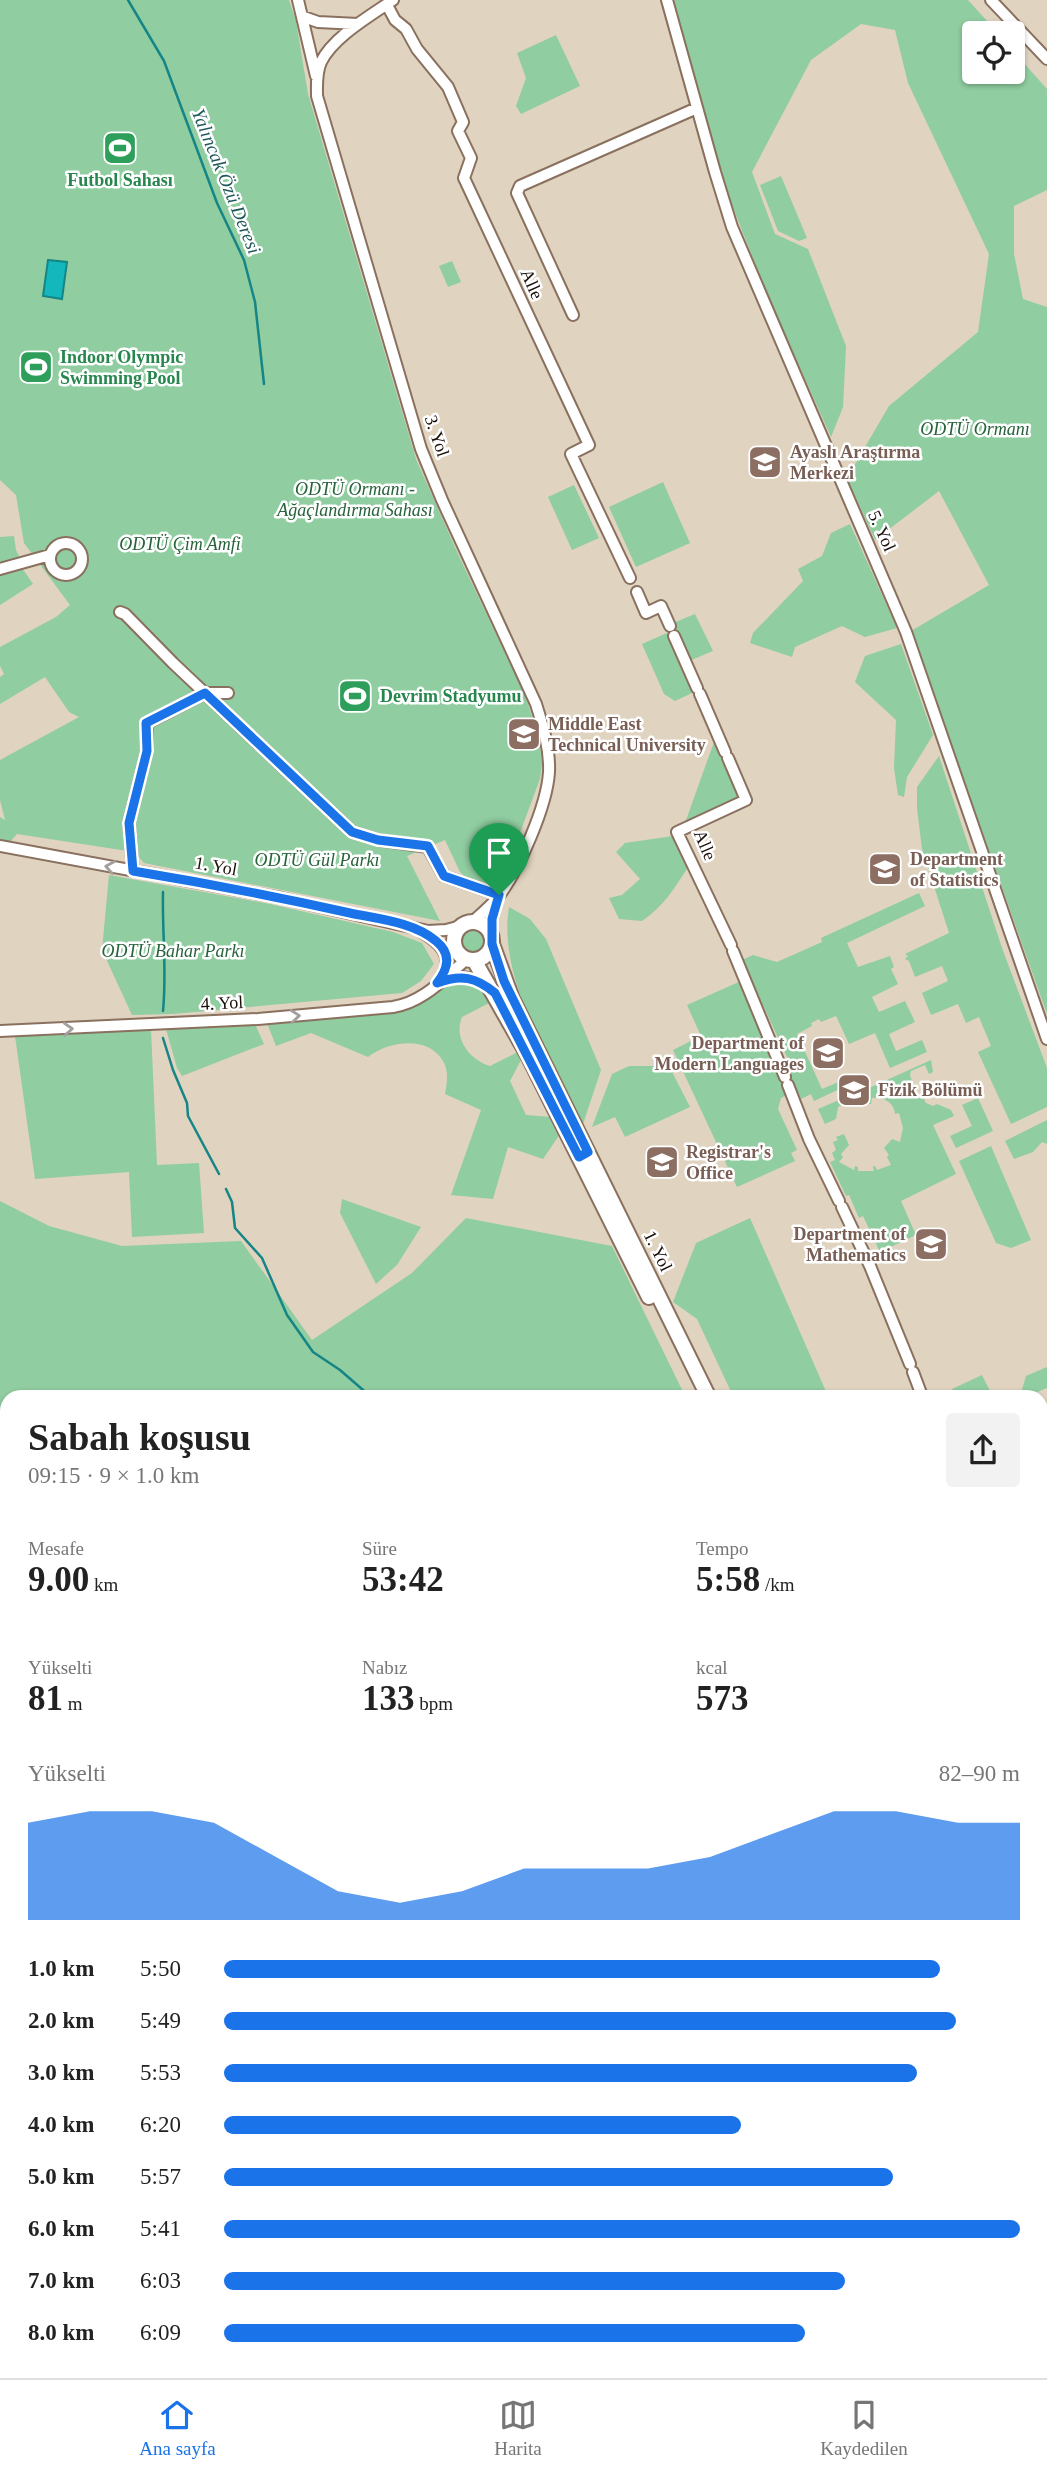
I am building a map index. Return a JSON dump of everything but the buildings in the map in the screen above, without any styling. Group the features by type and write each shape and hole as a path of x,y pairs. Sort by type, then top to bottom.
{"main road":[{"path":"468,924 483,925 492,940 484,957 471,960 457,951 455,946 456,933 468,924"},
{"name":"1. Yol","path":"492,940 512,999 584,1154 661,1311 705,1390"},
{"name":"1. Yol","path":"471,960 495,993 584,1154"},
{"name":"1. Yol","path":"661,1311 694,1390"}],"street":[{"name":"3. Yol","path":"298,0 317,78 317,96 421,449 536,704 546,735 549,772 544,797 519,861 499,896 492,919 492,940"},
{"name":"5. Yol","path":"667,0 732,227 891,595 922,676 1047,1039"},
{"path":"992,0 1047,59"},
{"path":"317,78 321,62 336,43 390,2"},
{"name":"Alle","path":"390,2 395,20 406,29 417,49 448,87 463,122 458,131 471,158 464,178 589,445 570,454 630,578"},
{"path":"304,17 318,22 358,24"},
{"path":"573,315 517,193 520,186 697,108"},
{"path":"0,569 50,555"},
{"name":"Alle","path":"637,592 646,613 661,606 746,800 677,832 732,948 810,1139 870,1266 920,1390"},
{"path":"120,612 352,832 378,840 428,846 444,876 499,896"},
{"path":"133,871 129,823 147,751 146,723 205,693 228,693"},
{"name":"1. Yol","path":"0,846 281,898 428,931 446,930 468,924"},
{"name":"3. Yol","path":"468,924 499,896"},
{"path":"417,928 436,941 447,956 447,966 437,983"},
{"name":"4. Yol","path":"0,1031 258,1019 390,1008 412,1002 427,994 437,983 471,960"},
{"name":"4. Yol","path":"437,983 455,977 471,978 495,993"}],"shaded area":[{"name":"Middle East Technical University","path":"0,0 1047,0 1047,1390 0,1390"}],"green space":[{"path":"0,0 289,0 296,21 308,94 416,459 525,695 539,737 542,764 540,779 521,830 494,877 484,884 472,883 460,872 445,840 407,856 440,921 144,863 134,852 17,834 9,843 0,842 0,817 5,820 0,800 0,760 79,717 69,712 45,677 0,704 0,677 4,674 0,666 0,647 56,617 70,605 24,543 16,495 0,480"},
{"name":"ODTÜ Ormanı","path":"674,0 968,0 987,21 962,21 962,84 1025,84 1025,64 1047,89 1047,190 1014,206 1014,254 1023,299 1047,307 1047,1014 911,631 989,585 939,491 875,540 847,478 889,406 978,332 989,254 908,83 895,30 861,24 811,60 752,172 775,234 808,249 846,346 843,407 831,437 765,289 723,182"},
{"path":"556,35 580,86 521,114 516,106 526,78 517,53"},
{"path":"781,176 807,238 799,241 778,231 760,185"},
{"path":"452,261 461,282 448,287 439,266"},
{"path":"663,482 690,543 636,567 609,507"},
{"path":"574,485 599,538 572,550 548,497"},
{"path":"850,524 897,628 865,637 842,626 795,647 792,657 750,643 753,633 803,581 798,569 822,556 831,533"},
{"path":"14,536 20,558 0,563 0,537"},
{"path":"22,568 33,584 0,605 0,574"},
{"path":"695,614 713,651 689,661 673,623"},
{"path":"667,633 694,692 675,701 664,694 642,644"},
{"path":"901,644 933,735 907,777 904,797 898,795 894,768 896,720 855,682 865,656"},
{"path":"714,742 739,798 685,823"},
{"path":"939,756 1002,948 1047,1068 1047,1107 1011,1124 978,1052 991,1046 979,1017 966,1023 958,1004 931,1015 922,993 948,981 942,966 915,977 909,961 905,959 908,956 905,954 949,933 922,849 917,808 917,787"},
{"path":"673,836 688,867 649,916 642,921 619,919 609,898 622,895 640,879 616,852 625,843"},
{"name":"ODTÜ Bahar Parkı","path":"109,875 270,904 393,932 422,943 434,964 421,981 402,993 173,1014 132,1015 102,950"},
{"path":"919,893 925,906 847,943 858,967 890,956 894,967 891,969 898,984 872,997 879,1012 905,1001 915,1022 889,1034 896,1051 922,1040 927,1052 890,1068 875,1033 849,1044 836,1016 821,1022 819,1019 797,1034 822,1089 841,1081 844,1087 814,1101 811,1094 801,1099 789,1072 793,1070 742,960 753,955 777,962 822,942 821,938"},
{"path":"509,907 530,919 546,939 601,1070 582,1127 530,1020 519,991 507,934"},
{"path":"473,929 481,933 485,941 481,949 473,953 465,949 461,941 465,933"},
{"path":"741,981 787,1095 781,1098 778,1109 797,1150 791,1153 795,1161 737,1187 673,1050 701,1036 687,1005"},
{"path":"460,982 478,987 491,1002 462,1017 460,1033 465,1047 476,1059 490,1066 518,1052 522,1058 510,1081 526,1115 551,1117 560,1134 543,1159 508,1147 493,1199 451,1195 481,1110 445,1094 446,1069 436,1053 428,1047 407,1043 386,1047 368,1057 311,1033 276,1046 267,1023 396,1012 420,1003 450,983"},
{"path":"255,1024 264,1044 182,1076 177,1068 166,1029"},
{"path":"151,1029 157,1165 199,1163 204,1233 132,1237 129,1172 35,1179 15,1036"},
{"path":"931,1060 933,1072 929,1074 925,1065 911,1071 910,1075 913,1084 917,1085 919,1098 933,1106 937,1104 951,1110 954,1116 933,1125 956,1174 901,1201 916,1235 880,1252 863,1216 859,1218 830,1162 835,1160 832,1153 836,1150 833,1142 838,1140 836,1137 844,1134 849,1145 841,1154 843,1157 839,1162 854,1170 855,1166 858,1171 874,1171 873,1166 877,1170 891,1165 884,1148 892,1139 900,1142 903,1128 899,1113 895,1114 890,1103 880,1098 872,1098 871,1104 861,1104 856,1094"},
{"path":"629,1066 669,1066 690,1107 625,1137 615,1117 592,1127 612,1074"},
{"path":"846,1097 848,1101 838,1107 836,1119 825,1124 818,1109"},
{"path":"978,1098 993,1131 956,1148 950,1136 972,1126 962,1105"},
{"path":"1047,1120 1047,1144 1042,1142 1033,1152 1014,1159 1005,1141"},
{"path":"991,1146 1031,1240 1011,1248 996,1243 959,1161"},
{"path":"342,1199 421,1227 397,1265 376,1284 340,1213"},
{"path":"0,1201 49,1226 122,1246 241,1241 312,1340 412,1273 466,1218 612,1246 682,1390 0,1390"},
{"path":"750,1218 825,1390 730,1390 697,1319 673,1302 696,1243"},
{"path":"1047,1367 1047,1388 1022,1390 1026,1376"},
{"path":"982,1375 990,1390 953,1390"}],"water":[{"path":"48,260 67,262 62,299 43,296"}],"waterway":[{"name":"Yalıncak Özü Deresi","path":"128,0 164,61 217,203 244,260 255,302 264,384"},
{"name":"Yalıncak Özü Deresi","path":"163,892 163,1011"},
{"name":"Yalıncak Özü Deresi","path":"163,1038 187,1103 188,1116 219,1174"},
{"name":"Yalıncak Özü Deresi","path":"226,1189 232,1202 235,1228 262,1258 287,1315 313,1352 363,1390"}],"place":[{"name":"Futbol Sahası","path":"120,148"},
{"name":"Indoor Olympic Swimming Pool","path":"36,367"},
{"name":"Ayaslı Araştırma Merkezi","path":"765,462"},
{"name":"Devrim Stadyumu","path":"355,696"},
{"name":"Middle East Technical University","path":"524,734"},
{"name":"Department of Statistics","path":"885,869"},
{"name":"Department of Modern Languages","path":"828,1053"},
{"name":"Fizik Bölümü","path":"854,1090"},
{"name":"Registrar's Office","path":"662,1162"},
{"name":"Department of Mathematics","path":"931,1244"}],"route":[{"path":"205,693 352,832 378,840 428,846 444,876 499,895 492,919 492,944 495,954 512,999 588,1152 579,1157 495,993 471,978 455,977 437,983 447,966 445,950 417,928 281,898 133,871 129,823 147,751 146,723 205,693"}],"park label":[{"name":"ODTÜ Ormanı - Ağaçlandırma Sahası","path":"355,499"},
{"name":"ODTÜ Çim Amfi","path":"180,544"},
{"name":"ODTÜ Gül Parkı","path":"317,860"}]}
